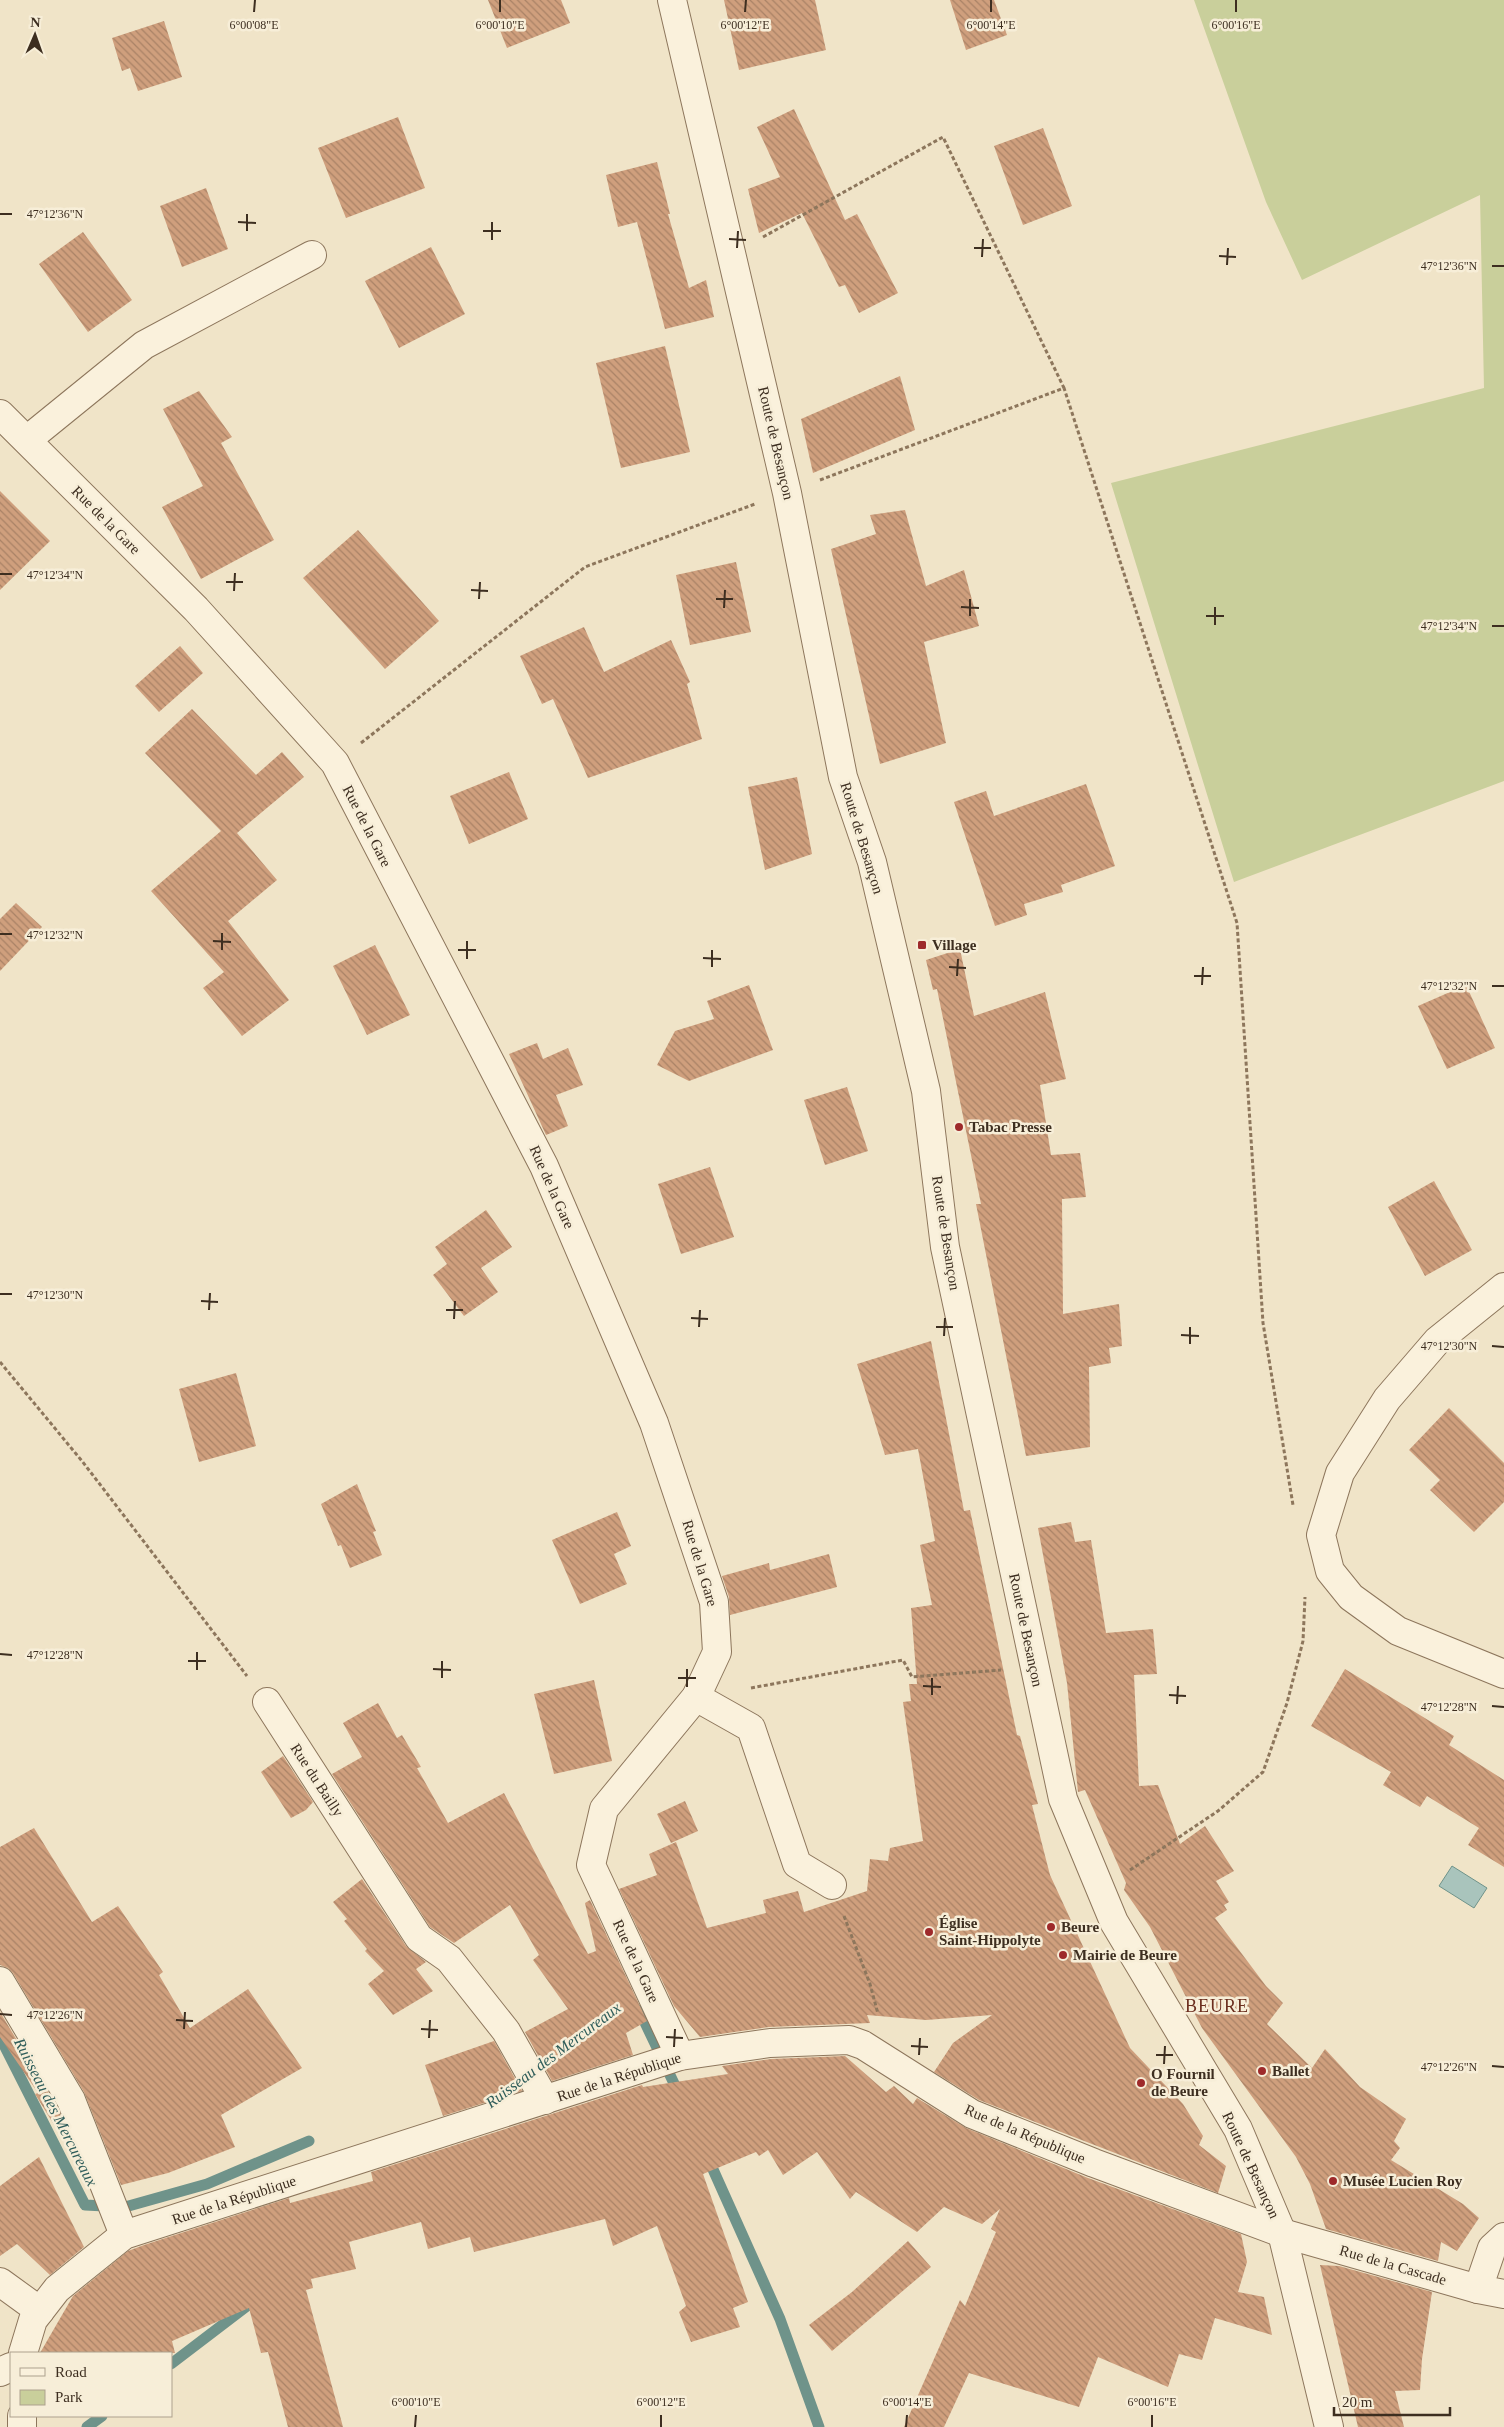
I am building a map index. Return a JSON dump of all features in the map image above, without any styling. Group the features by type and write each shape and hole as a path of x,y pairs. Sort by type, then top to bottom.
{"street":[{"name":"Route de Besançon","path":"672,0 788,493 843,777 872,862 926,1091 945,1247 1063,1799 1114,1922 1238,2129 1282,2233 1329,2427"},
{"path":"27,440 144,345 312,255"},
{"name":"Rue de la Gare","path":"0,414 196,609 335,763 544,1166 654,1423 714,1602 717,1652 696,1697 604,1809 591,1865 680,2056"},
{"path":"1504,1287 1437,1341 1387,1399 1340,1473 1321,1535 1330,1571 1350,1597 1398,1632 1504,1674"},
{"path":"696,1697 750,1728 798,1864 832,1885"},
{"name":"Rue du Bailly","path":"267,1702 419,1938 449,1959 506,2031 545,2100"},
{"path":"0,1981 71,2100 124,2234"},
{"name":"Rue de la République","path":"23,2352 33,2320 57,2289 124,2234 680,2056 770,2043 849,2040 863,2044 972,2114 1094,2163 1282,2233"},
{"name":"Rue de la Cascade","path":"1282,2233 1491,2292"},
{"path":"1491,2292 1492,2248 1504,2237"},
{"path":"0,2282 40,2311"}],"path":[{"path":"732,255 943,137 1064,388 1237,922 1263,1323 1294,1512"},
{"path":"788,493 1064,388"},
{"path":"335,763 585,567 728,514"},
{"path":"0,1362 82,1461 267,1702"},
{"path":"1100,1890 1218,1811 1263,1772 1287,1703 1303,1641 1306,1594"},
{"path":"745,1689 903,1660 912,1677 1002,1670 1034,1664"},
{"path":"832,1885 870,1984 891,2063"}],"green space":[{"path":"1194,0 1504,0 1504,781 1234,882 1111,483 1484,388 1480,195 1302,280 1266,202"}],"water":[{"path":"1452,1866 1487,1888 1474,1908 1439,1886"}],"building":[{"path":"488,0 561,0 570,23 507,48"},
{"path":"724,0 815,0 826,50 739,70"},
{"path":"950,0 994,0 1007,35 966,50"},
{"path":"164,21 182,77 138,91 130,68 122,71 112,38"},
{"path":"794,109 845,220 857,214 898,293 859,313 845,285 839,287 802,213 759,233 748,189 780,177 757,127"},
{"path":"398,117 425,188 346,218 318,148"},
{"path":"1043,128 1072,206 1023,225 994,146"},
{"path":"657,162 670,214 668,214 689,288 706,280 714,317 665,329 637,222 618,227 606,175"},
{"path":"206,188 228,249 182,267 160,206"},
{"path":"83,232 132,300 88,332 39,264"},
{"path":"431,247 465,314 399,348 365,281"},
{"path":"665,346 690,452 621,468 596,363"},
{"path":"900,376 915,430 813,473 801,419"},
{"path":"199,391 232,437 221,443 274,540 201,579 162,507 203,486 163,409"},
{"path":"0,491 50,541 0,590"},
{"path":"905,510 926,586 964,570 979,626 924,642 946,743 880,764 831,549 876,534 870,515"},
{"path":"358,530 439,621 385,669 303,578"},
{"path":"736,562 751,632 690,645 676,575"},
{"path":"584,627 604,672 671,640 690,682 687,684 702,739 588,778 553,699 542,704 520,656"},
{"path":"180,646 203,673 159,712 135,686"},
{"path":"192,709 256,775 282,752 304,777 237,833 277,880 228,921 289,1000 242,1036 203,988 224,972 151,891 221,831 145,753"},
{"path":"509,772 528,819 469,844 450,796"},
{"path":"797,777 812,854 765,870 748,787"},
{"path":"1086,784 1115,866 1061,885 1063,892 1024,904 1027,915 995,926 954,802 986,791 994,816"},
{"path":"16,903 42,927 0,971 0,919"},
{"path":"375,945 410,1015 367,1035 333,966"},
{"path":"960,949 974,1016 1045,992 1066,1079 1040,1085 1051,1155 1080,1153 1086,1197 1062,1199 1063,1314 1119,1304 1122,1346 1109,1348 1111,1363 1089,1367 1090,1447 1026,1456 976,1204 981,1204 937,989 933,990 926,960"},
{"path":"749,985 773,1050 689,1081 657,1065 675,1031 714,1019 707,1001"},
{"path":"1466,985 1495,1048 1447,1069 1418,1006"},
{"path":"537,1043 543,1059 568,1048 583,1085 556,1095 568,1126 546,1135 509,1054"},
{"path":"847,1087 868,1151 825,1165 804,1100"},
{"path":"710,1167 734,1237 681,1254 658,1184"},
{"path":"1434,1181 1472,1250 1425,1276 1388,1207"},
{"path":"486,1210 512,1247 481,1268 498,1292 464,1316 433,1275 447,1264 435,1247"},
{"path":"931,1341 964,1511 970,1510 1017,1735 1020,1736 1038,1804 1032,1805 1050,1875 1130,2048 1183,2104 1203,2136 1199,2145 1226,2166 1218,2193 979,2100 934,2072 953,2043 992,2015 926,2020 867,2015 870,2023 769,2027 700,2037 674,2006 619,1889 657,1875 649,1854 676,1842 707,1928 766,1913 763,1900 798,1891 804,1912 867,1891 870,1859 888,1861 890,1848 923,1841 903,1702 911,1701 909,1684 917,1684 911,1608 932,1605 920,1545 935,1541 918,1449 885,1455 857,1364"},
{"path":"236,1373 256,1446 199,1462 179,1389"},
{"path":"1449,1408 1504,1463 1504,1502 1474,1532 1430,1490 1440,1480 1409,1450"},
{"path":"357,1484 376,1531 373,1532 382,1555 350,1568 341,1545 338,1546 321,1504"},
{"path":"617,1512 631,1546 614,1554 627,1584 580,1604 552,1540"},
{"path":"1071,1522 1075,1542 1091,1540 1106,1633 1153,1629 1157,1674 1134,1675 1139,1786 1158,1785 1180,1844 1205,1826 1234,1871 1216,1881 1229,1902 1224,1905 1227,1910 1215,1918 1266,1986 1283,2003 1267,2024 1312,2068 1325,2049 1360,2087 1406,2119 1394,2141 1400,2148 1391,2160 1463,2204 1479,2218 1457,2251 1441,2242 1438,2261 1326,2229 1310,2184 1296,2157 1202,2028 1150,1927 1124,1890 1126,1883 1085,1790 1078,1792 1067,1683 1038,1528"},
{"path":"829,1554 837,1587 730,1615 729,1597 722,1576 769,1563 770,1570"},
{"path":"1345,1669 1454,1736 1449,1745 1504,1780 1504,1867 1468,1845 1479,1828 1427,1796 1420,1807 1383,1785 1391,1772 1311,1726"},
{"path":"594,1680 612,1761 554,1774 534,1694"},
{"path":"378,1703 397,1738 402,1735 421,1767 417,1768 448,1823 504,1793 588,1954 596,1951 585,1903 590,1900 647,2021 626,2033 633,2055 552,2081 525,2032 568,2009 533,1960 539,1955 510,1905 454,1943 430,1927 332,1774 362,1757 343,1723"},
{"path":"283,1756 313,1802 306,1810 291,1818 261,1772"},
{"path":"685,1801 698,1831 671,1843 657,1814"},
{"path":"34,1828 92,1922 118,1906 163,1972 159,1975 190,2028 248,1989 302,2068 221,2115 235,2147 168,2173 121,2185 84,2092 13,1973 8,1968 0,1965 0,1847"},
{"path":"362,1879 406,1946 426,1962 416,1969 433,1991 393,2015 368,1984 384,1971 365,1951 367,1949 344,1921 347,1919 333,1902"},
{"path":"0,2012 57,2107 70,2139 64,2141 35,2094 38,2093 0,2037"},
{"path":"494,2041 522,2091 443,2116 425,2065"},
{"path":"845,2056 886,2092 894,2086 913,2104 917,2098 966,2128 1088,2178 1241,2234 1247,2262 1238,2292 1264,2297 1272,2335 1215,2318 1202,2360 1179,2354 1168,2387 1098,2357 1079,2407 969,2373 944,2427 904,2427 960,2300 965,2306 996,2232 991,2229 1000,2209 982,2224 944,2207 917,2232 856,2192 850,2199 817,2152 783,2175 768,2150 759,2156 756,2152 703,2174 748,2302 733,2308 740,2327 691,2342 679,2312 686,2306 657,2226 613,2246 605,2219 474,2252 470,2237 428,2249 421,2222 349,2242 356,2269 311,2279 313,2288 306,2290 343,2427 288,2427 268,2352 261,2353 249,2308 172,2341 175,2353 41,2352 73,2296 128,2251 289,2198 290,2203 373,2181 371,2172 642,2085 643,2087 728,2074 722,2066 771,2059"},
{"path":"39,2157 84,2247 50,2275 17,2244 0,2256 0,2186"},
{"path":"908,2241 931,2267 832,2351 809,2325 852,2292"},
{"path":"1320,2265 1339,2266 1432,2292 1422,2359 1420,2390 1395,2391 1404,2427 1358,2427"}],"waterway":[{"name":"Ruisseau des Mercureaux","path":"639,2010 680,2096"},
{"name":"Ruisseau des Mercureaux","path":"0,2037 85,2205 125,2207 207,2184 309,2141"},
{"name":"Ruisseau des Mercureaux","path":"707,2156 780,2319 819,2427"},
{"name":"Ruisseau des Mercureaux","path":"172,2363 251,2303"},
{"name":"Ruisseau des Mercureaux","path":"87,2427 101,2417"}],"place":[{"name":"Village","path":"922,945"},
{"name":"Tabac Presse","path":"959,1127"},
{"name":"Beure","path":"1051,1927"},
{"name":"Église Saint-Hippolyte","path":"929,1932"},
{"name":"Mairie de Beure","path":"1063,1955"},
{"name":"Ballet","path":"1262,2071"},
{"name":"O Fournil de Beure","path":"1141,2083"},
{"name":"Musée Lucien Roy","path":"1333,2181"}],"district":[{"name":"BEURE","path":"1217,2006"}]}
